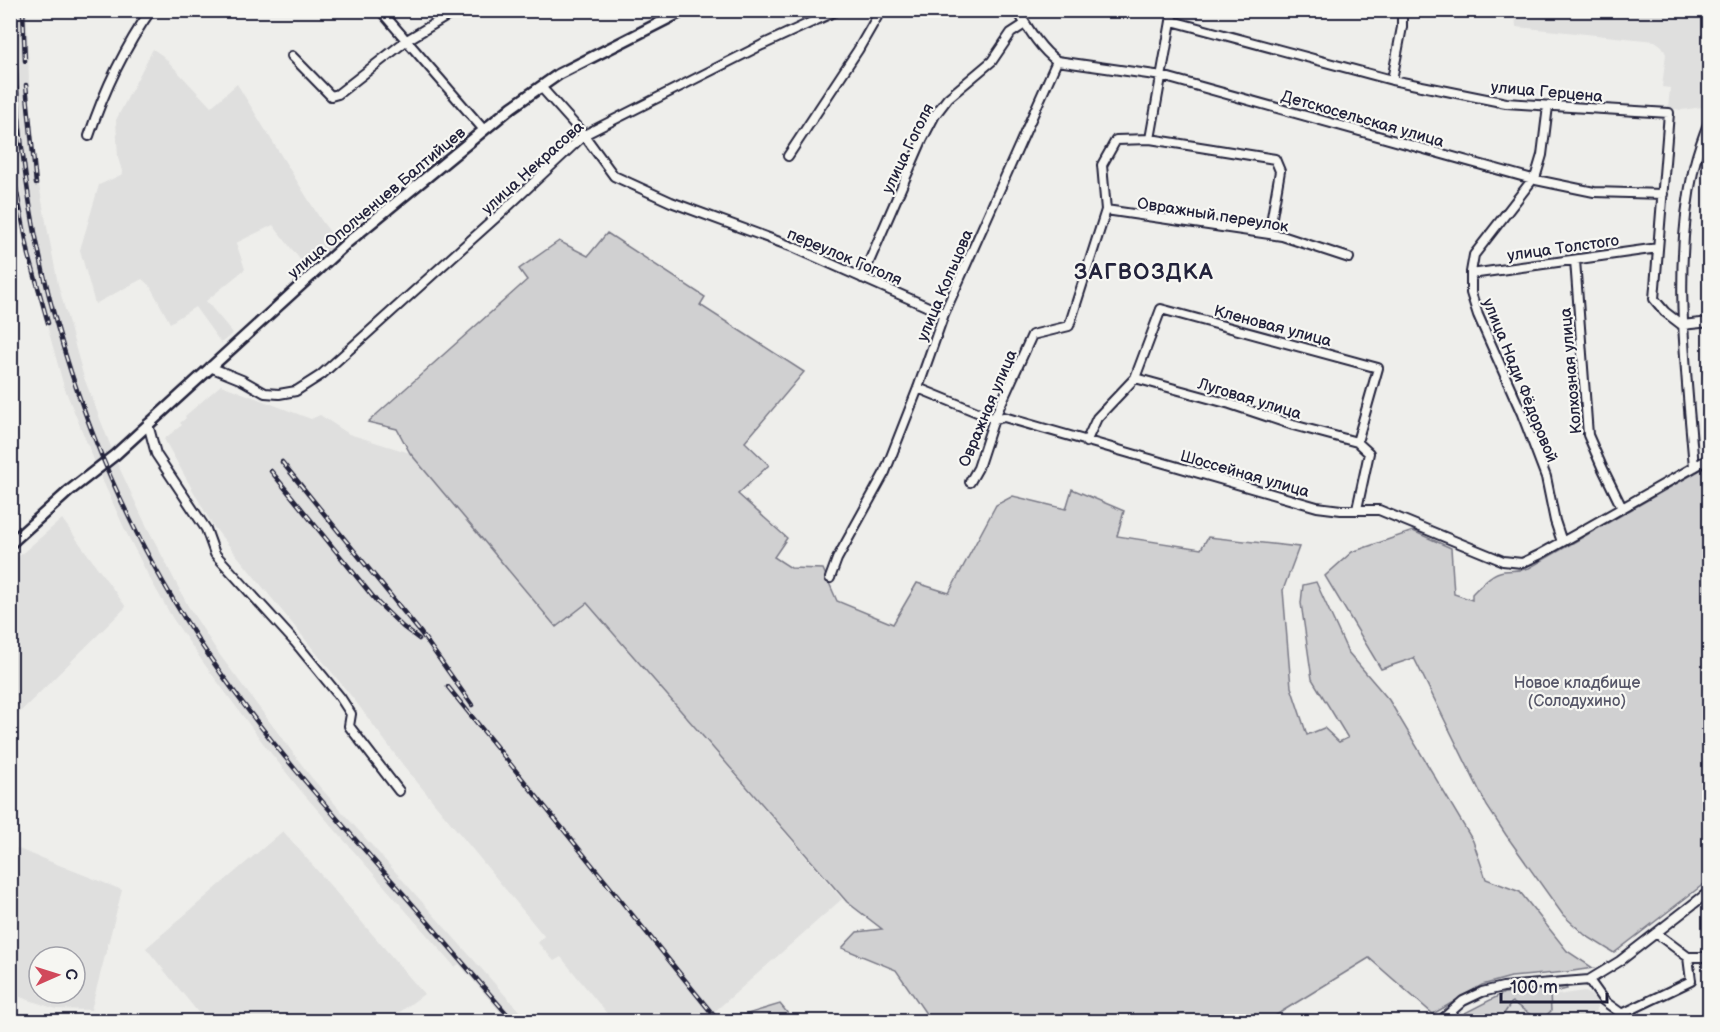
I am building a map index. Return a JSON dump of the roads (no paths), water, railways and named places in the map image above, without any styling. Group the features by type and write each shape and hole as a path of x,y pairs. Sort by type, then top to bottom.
{"main road":[{"name":"улица Ополченцев Балтийцев","path":"10,544 69,491 115,454 348,242 484,130 560,74 685,10"}],"street":[{"path":"89,136 101,100 115,69 151,10"},
{"path":"380,10 484,130"},
{"path":"292,56 332,96 338,94 407,40 457,10"},
{"name":"улица Некрасова","path":"210,367 266,393 279,394 296,391 321,375 584,135 762,45 838,10"},
{"path":"788,156 858,50 881,10"},
{"path":"1017,10 1049,55 1057,61"},
{"path":"1173,10 1150,139 1275,159 1280,171 1269,234"},
{"path":"1392,80 1402,27 1402,10"},
{"name":"улица Герцена","path":"1172,21 1392,80 1506,103 1669,113 1654,299 1665,312 1682,325"},
{"name":"улица Гоголя","path":"862,278 935,115 948,98 992,61 1011,33 1025,24"},
{"name":"Детскосельская улица","path":"1057,61 1162,76 1533,179 1594,192 1663,194"},
{"name":"улица Кольцова","path":"830,578 837,559 885,472 944,314 1057,61"},
{"name":"переулок Гоголя","path":"541,87 584,135 614,176 671,202 793,247 944,314"},
{"name":"улица Нади Фёдоровой","path":"1548,106 1542,155 1536,175 1474,255 1471,292 1478,315 1522,414 1546,477 1562,542"},
{"path":"1694,467 1682,325 1685,231 1695,165 1710,118"},
{"name":"Овражная улица","path":"970,482 978,468 994,419 1032,335 1069,326 1106,210 1101,165 1116,140 1150,139"},
{"name":"Овражный переулок","path":"1106,210 1282,236 1350,258"},
{"name":"улица Толстого","path":"1472,274 1658,248"},
{"name":"Колхозная улица","path":"1575,260 1588,435 1622,508"},
{"name":"Кленовая улица","path":"1135,378 1161,309 1378,368 1358,442"},
{"path":"1682,325 1710,322"},
{"path":"1086,442 1097,418 1135,378"},
{"name":"Луговая улица","path":"1135,378 1358,442"},
{"name":"Шоссейная улица","path":"918,388 994,419 1004,417 1317,507 1341,510 1379,510 1503,561 1522,562 1562,542 1710,458"},
{"path":"148,424 156,454 206,529 214,554 295,642 340,697 351,714 349,726 399,791"},
{"path":"1357,509 1369,453 1358,442"},
{"path":"1439,1022 1462,1001 1482,992 1503,987 1589,980 1605,972 1710,891"},
{"path":"1656,933 1688,957 1710,957"},
{"path":"1589,980 1604,1001 1622,1014 1691,981 1688,957"}],"railway":[{"path":"15,10 17,95 26,181 42,266 64,350 92,431 126,511 166,587 211,659 257,722 514,1022"},
{"path":"23,10 25,61"},
{"path":"26,85 36,184"},
{"path":"10,157 29,255 48,323"},
{"path":"282,462 421,633 472,705"},
{"path":"271,471 378,603 419,639"},
{"path":"448,687 719,1022"}],"district":[{"name":"ЗАГВОЗДКА","path":"1144,271"}],"park label":[{"name":"Новое кладбище (Солодухино)","path":"1577,691"}]}
